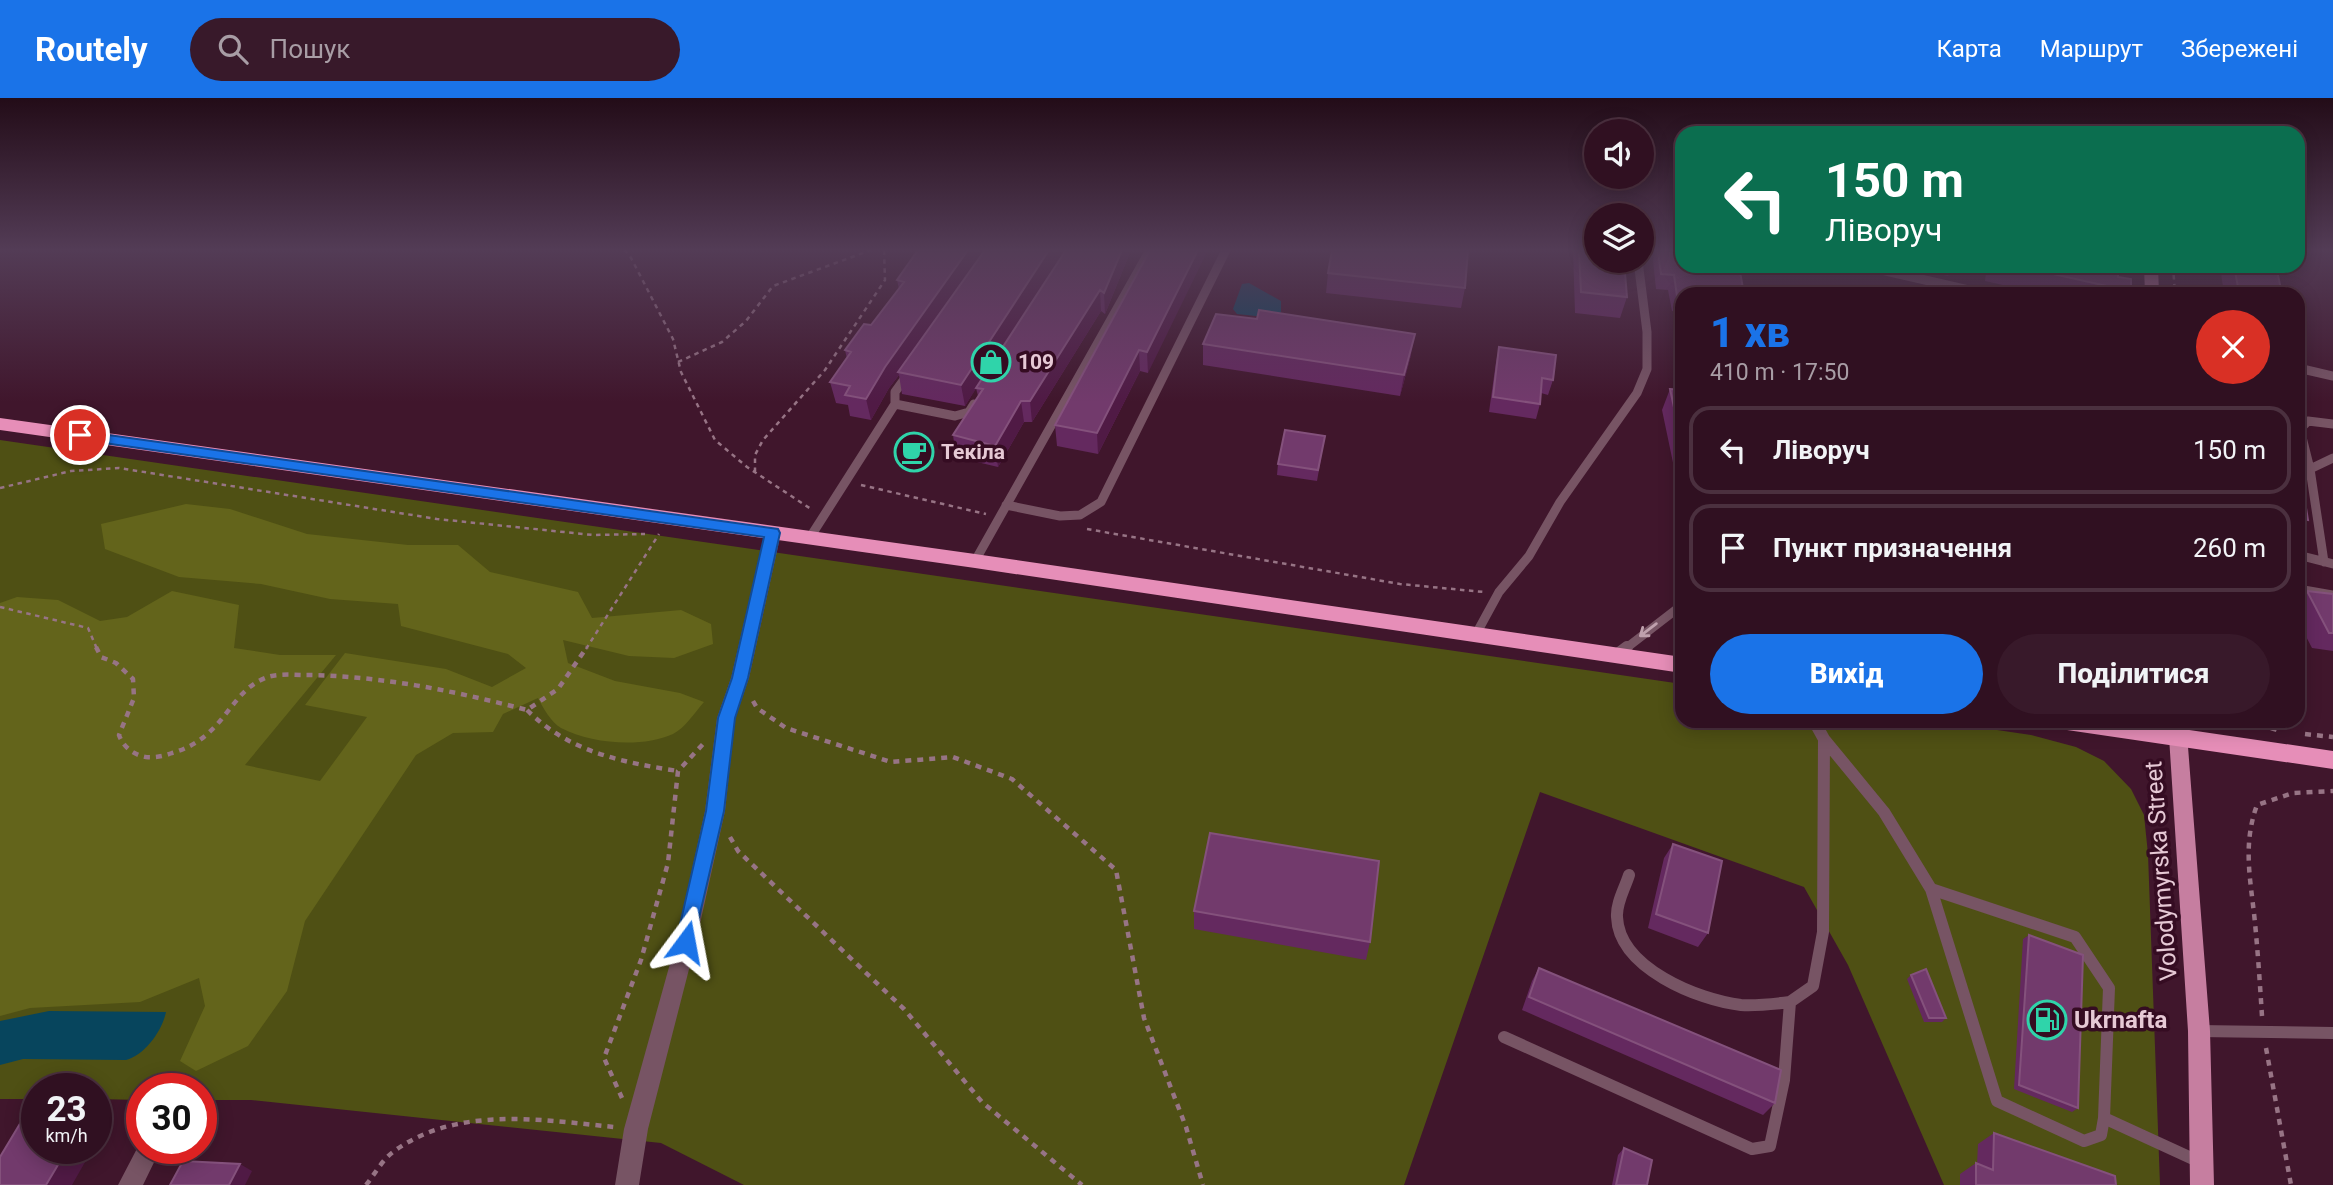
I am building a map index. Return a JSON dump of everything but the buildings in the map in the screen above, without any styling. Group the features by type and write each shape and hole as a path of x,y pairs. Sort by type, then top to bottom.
{"highway":[{"path":"0,424 975,561 1675,664"},
{"path":"2177,729 2333,760"}],"main road":[{"name":"Volodymyrska Street","path":"2177,729 2199,1031 2202,1185"}],"street":[{"path":"627,1185 636,1129 686,942 715,811 726,718 740,678 773,533"},
{"path":"130,1185 141,1164"}],"lane":[{"path":"975,561 1121,301"},
{"path":"1006,505 1060,516 1080,515 1101,502 1201,301"},
{"path":"1475,636 1499,593 1529,556 1560,502 1637,393 1647,369 1647,332 1643,301"},
{"path":"809,538 895,404 895,392 911,370"},
{"path":"2305,370 2333,376"},
{"path":"895,404 956,416 969,412 983,390"},
{"path":"2305,424 2308,421 2333,424"},
{"path":"2305,451 2329,563 2305,557"},
{"path":"2305,468 2309,469 2333,458"},
{"path":"2305,590 2333,595"},
{"path":"1615,656 1675,610"},
{"path":"1818,728 1884,812 1931,889 1997,1101 2084,1141 2101,1135 2109,988 2075,937 1931,889"},
{"path":"1629,876 1617,917 1622,941 1636,961 1685,988 1738,1004 1790,1002 1813,986 1824,932 1824,739"},
{"path":"1504,1037 1752,1149 1770,1146 1784,1080 1790,1002"},
{"path":"2199,1031 2333,1033"},
{"path":"2104,1118 2202,1163"}],"path":[{"path":"652,301 673,339 681,372 715,440 755,473 822,517"},
{"path":"678,362 722,342 746,321 762,301"},
{"path":"755,473 754,454 782,414 806,393 825,370 869,301"},
{"path":"2,489 71,471 98,467 119,468 437,519 477,521 592,537 661,532 574,669 558,690 527,710"},
{"path":"845,481 894,495 1000,517"},
{"path":"1083,528 1191,544 1333,574 1456,592 1499,593"},
{"path":"0,607 88,628 101,657 119,663 132,677 137,690 132,710 119,735 121,743 130,751 148,758 196,747 227,718 253,684 266,677 357,675 407,682 527,710 543,729 572,746 640,765 678,771"},
{"path":"740,678 757,708 786,728 891,762 953,757 1012,779 1116,870 1143,1018 1186,1127 1203,1185"},
{"path":"366,1185 392,1152 433,1130 504,1117 636,1129 604,1058 640,960 668,863 678,771 726,718"},
{"path":"2271,728 2284,732"},
{"path":"2294,733 2333,737"},
{"path":"2291,1185 2263,1030 2255,921 2246,863 2247,828 2257,805 2293,793 2333,792"},
{"path":"715,811 738,851 904,1009 982,1102 1082,1185"}],"shaded area":[{"path":"0,440 1675,683 1675,728 1984,728 2031,735 2076,747 2104,761 2131,789 2144,815 2148,854 2160,1185 1944,1185 1848,965 1804,887 1540,792 1404,1185 744,1185 661,1143 251,1100 217,1100 217,1073 126,1073 126,1100 112,1099 112,1073 21,1073 21,1099 0,1099"},
{"path":"186,504 230,509 307,534 408,545 458,545 490,572 578,592 592,618 681,610 711,624 713,644 674,658 629,656 563,640 568,663 615,681 680,693 704,702 686,724 673,734 632,742 587,738 557,725 538,698 503,714 493,732 453,733 416,755 305,921 287,991 248,1046 196,1071 180,1061 205,1006 199,978 140,1002 30,1008 0,1016 0,603 17,597 58,600 100,621 127,617 172,591 239,605 234,648 280,655 336,655 245,765 320,781 367,717 305,705 345,653 446,669 492,687 526,668 508,654 401,626 398,604 330,599 261,584 179,577 105,549 101,524"}],"water":[{"path":"1236,301 1281,301 1281,312 1274,318 1237,314 1233,309"},
{"path":"49,1011 166,1012 152,1041 140,1053 126,1060 23,1059 0,1065 0,1021"}],"place":[{"name":"109","path":"991,362"},
{"name":"Текіла","path":"914,452"},
{"name":"Ukrnafta","path":"2047,1020"}],"route":[{"path":"80,435 773,533 740,678 726,718 715,811 686,942"}]}
